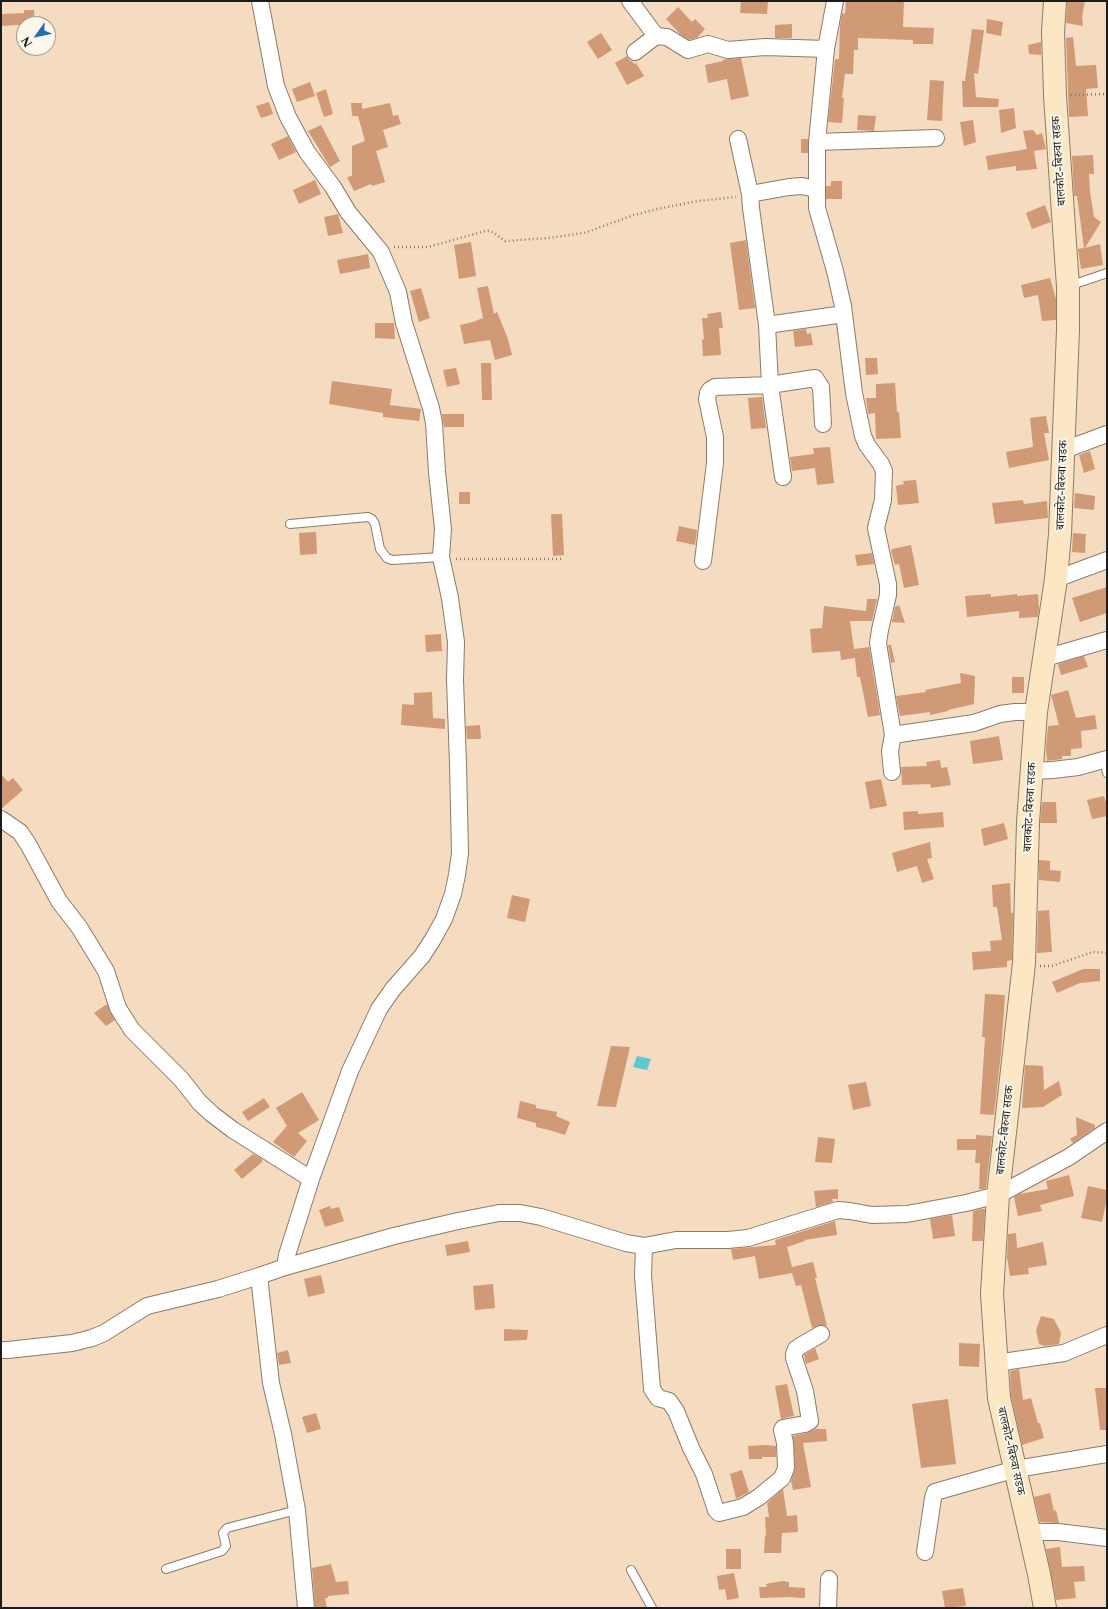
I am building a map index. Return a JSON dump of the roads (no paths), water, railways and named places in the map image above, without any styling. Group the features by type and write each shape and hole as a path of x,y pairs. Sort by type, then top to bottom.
{"main road":[{"name":"बालकोट-बिरुवा सडक","path":"1045,1608 1016,1468 999,1398 992,1294 998,1195 1024,963 1031,771 1036,712 1056,579 1064,450 1068,287 1055,96 1053,32 1055,1"}],"street":[{"path":"260,1 276,86 288,117 307,152 333,187 348,212 381,252 398,292 404,323 431,408 434,423 443,529 442,559 450,598 456,642 455,680 460,853 453,894 444,919 433,939 422,956 393,989 379,1009 350,1071 310,1178 287,1255 285,1267"},
{"path":"630,1 656,36"},
{"path":"835,1 826,49 817,142 817,208 835,271 844,314 854,393 863,436 884,471 883,500 876,528 888,584 888,595 878,644 893,735 890,751 892,772"},
{"path":"635,52 656,36 667,37 688,50 708,44 728,50 765,47 826,49"},
{"path":"817,142 936,138"},
{"path":"738,139 750,194 750,208 767,325 770,385 783,477"},
{"path":"750,194 802,186 816,189"},
{"path":"767,325 844,314"},
{"path":"703,561 715,463 715,437 707,399 708,393 715,388 770,385 815,378 820,387 823,424"},
{"path":"1064,450 1107,434"},
{"path":"1056,579 1107,560"},
{"path":"1045,658 1107,640"},
{"path":"893,735 974,723 1000,714 1036,712"},
{"path":"1031,771 1106,764"},
{"path":"1,819 20,832 28,844 59,901 79,927 106,971 118,1008 132,1030 181,1079 200,1103 212,1114 233,1130 310,1178"},
{"path":"1,1350 87,1339 104,1332 147,1306 218,1289 285,1267 394,1236 499,1213 520,1213 541,1217 626,1243 644,1246 676,1240 720,1240 748,1238 838,1210 850,1210 872,1215 907,1214 966,1203 998,1195 1069,1157 1107,1131"},
{"path":"644,1246 643,1276 652,1389 658,1398 669,1401 676,1411 691,1448 704,1474 716,1510 719,1512 743,1507 759,1497 782,1478 786,1468 785,1443 782,1430 783,1428 805,1424 810,1421 805,1391 794,1354 796,1349 821,1334"},
{"path":"259,1276 271,1383 284,1434 297,1510 306,1608"},
{"path":"996,1363 1064,1352 1107,1335"},
{"path":"925,1552 935,1492 1016,1468 1107,1454"},
{"path":"1029,1532 1058,1532 1107,1538"},
{"path":"828,1608 829,1579"}],"lane":[{"path":"1068,287 1107,273"},
{"path":"290,524 368,517 374,524 380,549 387,558 392,560 442,559"},
{"path":"166,1569 222,1551 226,1546 223,1533 227,1528 297,1510"},
{"path":"631,1570 652,1608"}],"water":[{"path":"637,1056 651,1059 647,1070 633,1067"}]}
